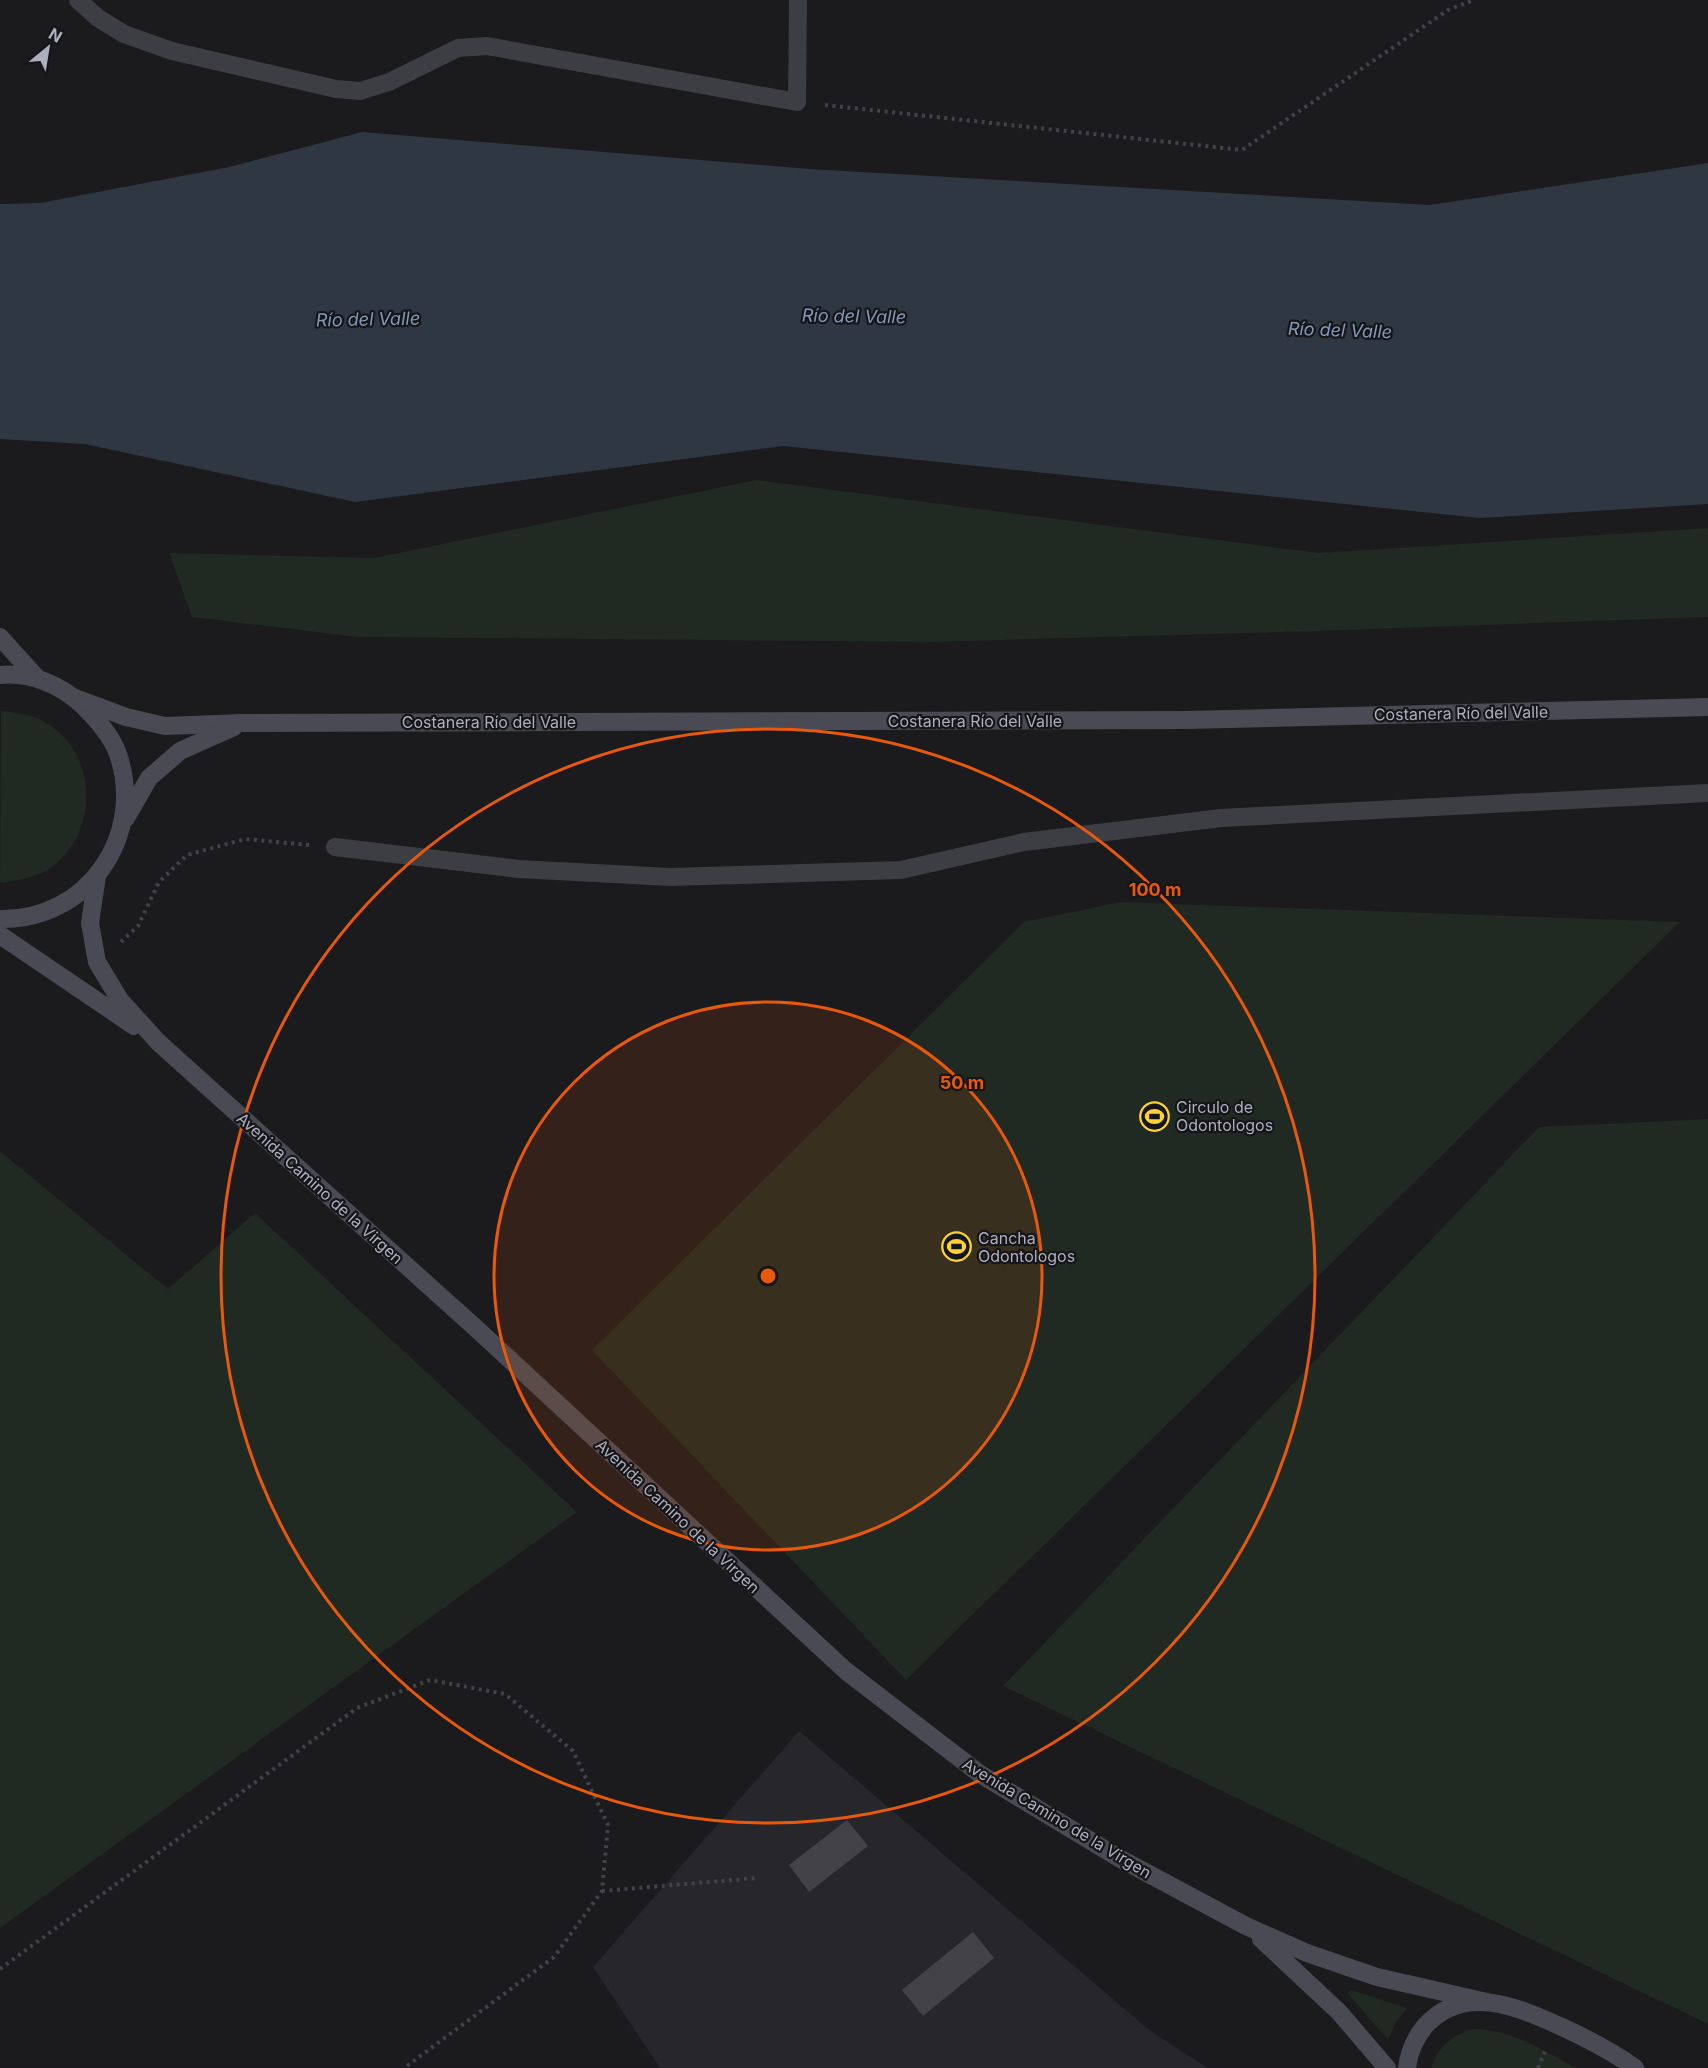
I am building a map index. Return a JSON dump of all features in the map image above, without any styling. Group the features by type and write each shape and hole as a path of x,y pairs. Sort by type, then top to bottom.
{"main road":[{"path":"0,637 38,679"},
{"path":"0,675 9,674 38,679 58,687 75,698 100,723 117,753 125,787 123,822 113,851 97,876 70,900 38,915 0,919"},
{"name":"Costanera Río del Valle","path":"75,698 126,717 165,726 242,723 1176,720 1708,707"},
{"name":"Costanera Río del Valle","path":"123,822 149,778 180,751 242,723"},
{"name":"Avenida Camino de la Virgen","path":"97,876 90,923 98,962 120,1000 158,1042 479,1331 846,1671 980,1774 1119,1858 1246,1926 1307,1953 1377,1977 1532,2013 1592,2041 1635,2068"},
{"name":"Avenida Camino de la Virgen","path":"0,935 158,1042"},
{"name":"Avenida Camino de la Virgen","path":"1246,1926 1297,1970 1340,2013 1387,2068"},
{"path":"1407,2068 1412,2046 1431,2019 1447,2009 1466,2003 1487,2002"}],"street":[{"path":"78,0 98,18 124,34 172,51 336,89 360,91 390,82 458,48 487,46 797,102 798,0"},
{"path":"335,847 519,869 670,877 901,870 1024,842 1221,818 1708,793"}],"path":[{"path":"797,102 1242,150 1448,10 1474,0"},
{"path":"98,962 138,926 159,882 187,855 245,839 335,847"},
{"path":"0,1970 357,1708 430,1680 505,1694 573,1751 608,1825 602,1892 554,1957 404,2068"},
{"path":"602,1892 757,1878"}],"shaded area":[{"path":"756,480 1319,553 1708,528 1708,617 932,642 358,637 192,617 169,553 374,558"},
{"path":"1,711 36,718 60,733 74,751 83,771 86,793 84,815 77,836 65,855 42,873 3,883 0,882"},
{"name":"Circulo de Odontologos","path":"1121,902 1680,922 906,1680 592,1350 1024,922"},
{"path":"1708,1119 1708,2024 1003,1686 1539,1127"},
{"path":"0,1151 168,1289 255,1213 577,1512 0,1928"},
{"path":"799,1731 1148,2029 1207,2068 660,2068 593,1967"},
{"path":"1352,1990 1407,2008 1396,2022 1388,2040 1349,1995 1348,1992"},
{"path":"1473,2029 1513,2037 1575,2068 1431,2068 1437,2054 1446,2043"}],"water":[{"name":"Río del Valle","path":"362,132 809,169 1430,205 1708,163 1708,504 1480,518 783,446 355,502 85,444 0,439 0,204 40,203 229,167"}],"building":[{"path":"847,1820 868,1846 809,1892 789,1865"},
{"path":"973,1932 994,1958 923,2016 902,1990"}],"place":[{"name":"Circulo de Odontologos","path":"1155,1116"},
{"name":"Cancha Odontologos","path":"957,1247"}]}
